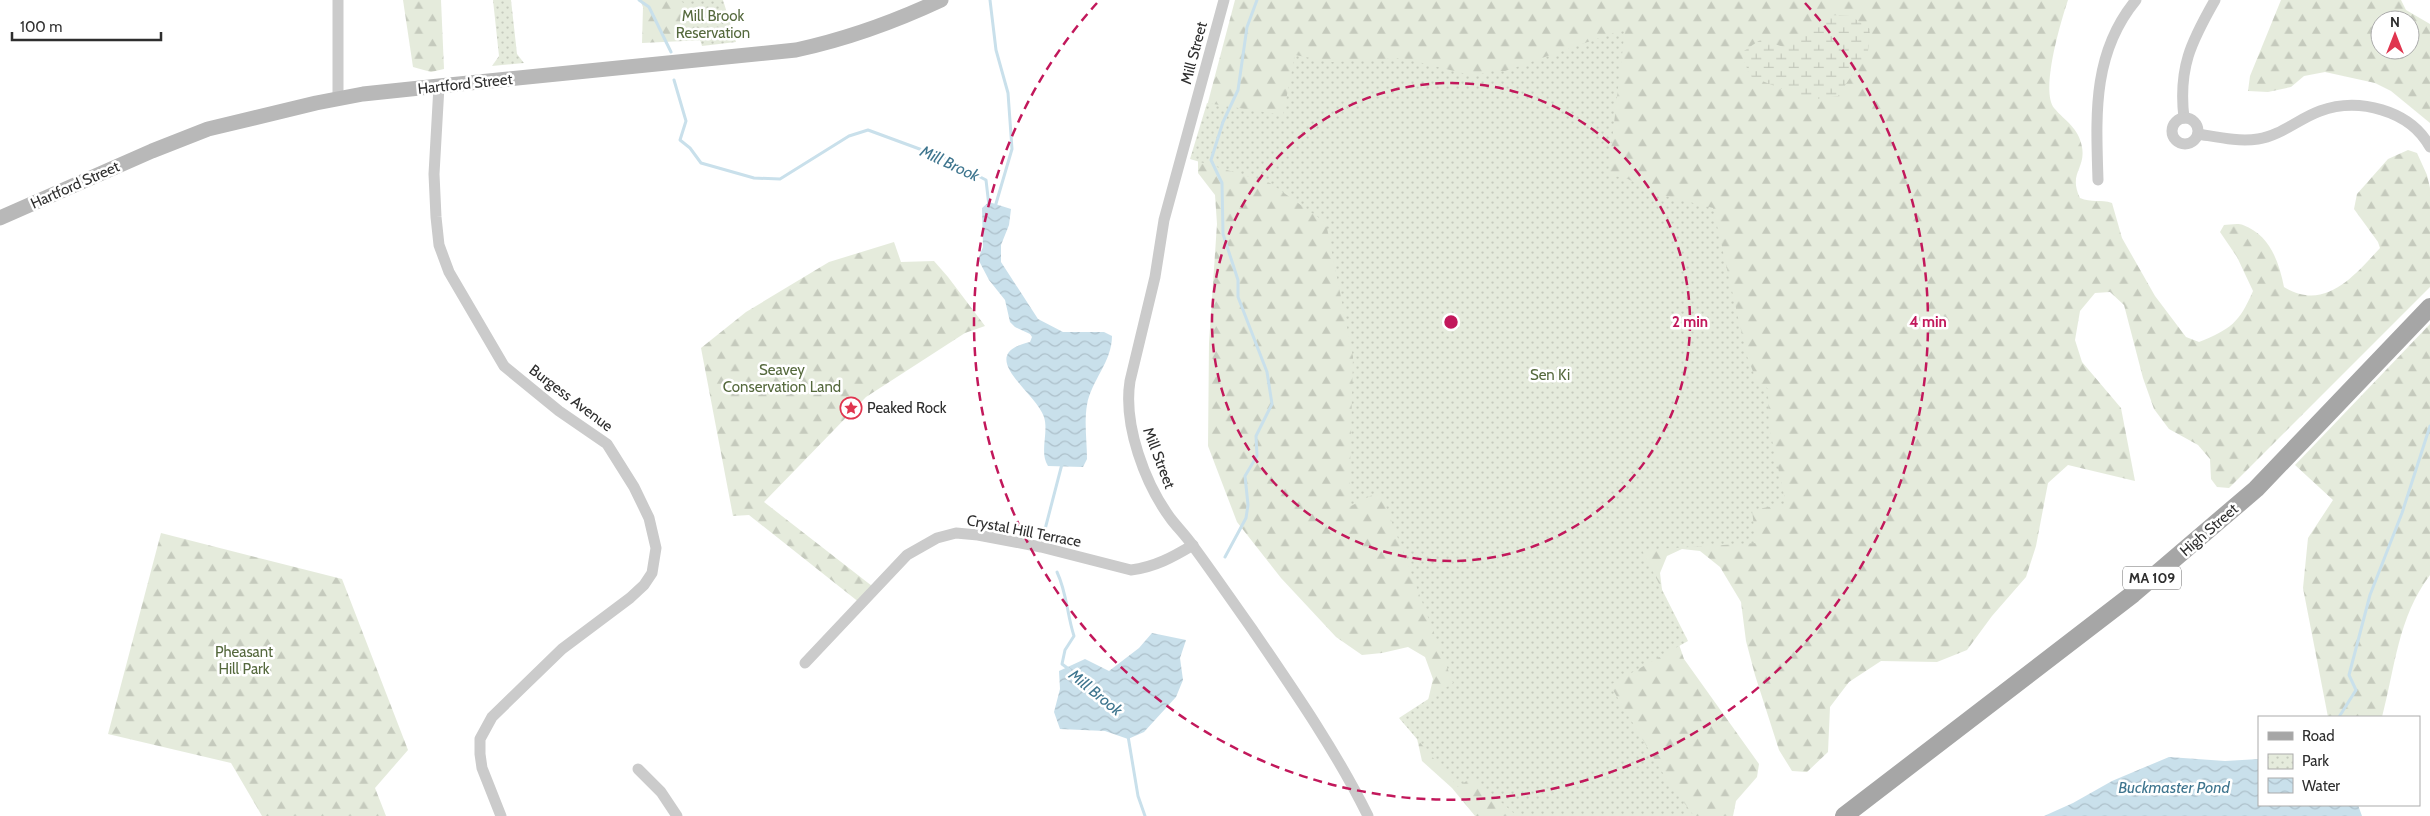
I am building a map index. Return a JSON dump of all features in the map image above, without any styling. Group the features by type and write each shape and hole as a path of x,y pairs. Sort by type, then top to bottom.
{"main road":[{"name":"High Street","path":"1844,816 2126,600 2241,502 2285,461 2430,307"}],"street":[{"path":"338,0 338,99"},
{"name":"Hartford Street","path":"0,218 152,151 208,129 338,99 440,86 796,50 837,41 898,20 941,0"},
{"name":"Mill Street","path":"1224,0 1164,220 1128,398 1135,444 1154,492 1170,518 1193,545 1252,630 1328,747 1368,816"},
{"path":"2098,180 2096,105 2101,76 2110,41 2123,15 2136,0"},
{"path":"2184,118 2182,89 2185,66 2192,40 2215,0"},
{"name":"Burgess Avenue","path":"440,86 434,174 436,217 439,245 449,272 504,366 559,411 607,444 612,450 634,487 648,518 656,548 652,573 644,585 630,598 562,649 492,717 480,739 480,754 482,768 501,816"},
{"path":"2198,134 2229,139 2259,139 2319,111 2335,106 2361,106 2377,107 2392,113 2426,138 2430,147"},
{"path":"2184,118 2195,122 2198,134 2192,142 2183,144 2175,139 2173,126 2184,118"},
{"name":"Crystal Hill Terrace","path":"804,663 907,555 924,543 937,538 956,533 978,535 1041,547 1131,570 1146,568 1160,563 1193,545"},
{"path":"638,769 661,792 678,816"}],"green space":[{"path":"403,0 441,0 444,69 431,72 413,67"},
{"path":"493,0 511,0 517,54 524,63 492,66 499,56"},
{"path":"640,0 722,0 726,39 642,43 643,7"},
{"name":"Mill Brook Reservation","path":"679,0 723,0 736,42 702,46 690,7"},
{"path":"1235,0 2068,0 2053,55 2049,86 2050,99 2054,108 2075,130 2082,147 2082,161 2076,177 2077,190 2080,198 2112,203 2122,238 2155,296 2186,337 2199,342 2226,329 2233,324 2243,311 2253,291 2237,257 2220,232 2224,225 2243,225 2260,235 2267,242 2276,259 2284,287 2299,294 2313,295 2326,293 2349,279 2380,248 2378,242 2354,209 2357,194 2388,159 2408,150 2417,153 2427,175 2430,188 2430,287 2229,488 2217,487 2211,479 2210,459 2198,445 2169,429 2154,409 2143,378 2124,305 2110,292 2095,293 2080,311 2075,340 2082,362 2121,408 2135,481 2068,465 2048,483 2036,546 2026,577 1992,616 1967,650 1937,662 1881,661 1849,682 1830,707 1828,752 1807,772 1792,771 1779,750 1755,675 1746,641 1741,602 1720,567 1700,551 1682,549 1667,556 1660,573 1663,598 1684,659 1759,764 1757,777 1736,801 1733,816 1475,816 1452,788 1422,761 1414,725 1426,709 1433,679 1425,657 1408,647 1362,655 1336,637 1281,578 1237,522 1208,446 1209,343 1217,224 1215,195 1198,173 1198,140"},
{"path":"2281,0 2401,0 2406,10 2370,10 2370,60 2420,60 2420,18 2430,24 2430,123 2391,91 2375,83 2325,72 2304,76 2291,87 2268,92 2248,91 2250,76"},
{"path":"1829,15 1851,16 1870,29 1868,51 1838,96 1809,100 1750,76 1741,53 1760,40 1788,48"},
{"name":"Sen Ki","path":"1625,29 1608,175 1626,178 1658,194 1713,208 1747,356 1757,382 1762,383 1768,389 1769,426 1786,504 1752,510 1756,543 1642,550 1688,641 1610,685 1667,780 1694,816 1517,816 1472,777 1458,787 1399,718 1453,683 1380,491 1349,507 1353,357 1326,223 1270,183 1190,159 1207,103 1283,115 1295,55 1332,62 1402,58 1474,76 1491,71 1505,71"},
{"name":"Seavey Conservation Land","path":"894,242 901,262 934,261 985,326 965,333 866,397 764,502 872,586 860,603 749,515 733,516 701,348 746,312 829,262"},
{"path":"2430,324 2430,575 2419,591 2404,625 2382,716 2328,716 2303,588 2308,538 2333,500 2295,465"},
{"name":"Pheasant Hill Park","path":"161,533 342,579 408,750 375,788 386,816 262,816 231,763 108,734"}],"water":[{"path":"989,202 1011,209 1009,225 1001,245 1001,262 1038,319 1063,332 1104,332 1112,336 1109,354 1089,396 1087,405 1087,459 1083,467 1048,466 1044,455 1044,417 1039,407 1007,365 1007,356 1014,348 1030,342 1032,337 1010,322 1005,300 989,280 978,259 983,247 982,208"},
{"path":"1152,633 1186,640 1180,658 1183,680 1176,697 1144,732 1128,739 1105,731 1060,729 1054,712 1060,689 1059,671 1085,659 1109,671 1139,648"},
{"name":"Buckmaster Pond","path":"2169,757 2225,761 2258,759 2258,806 2358,806 2362,816 2044,816 2073,803 2112,781"}],"waterway":[{"name":"Mill Brook","path":"639,0 649,7 671,52"},
{"path":"990,0 996,50 1008,93 1012,149 995,207"},
{"path":"1225,557 1246,518 1248,505 1245,476 1257,456 1256,436 1272,404 1267,372 1238,297 1238,280 1223,234 1222,183 1211,160 1223,122 1238,90 1247,27 1257,0"},
{"name":"Mill Brook","path":"674,80 686,121 680,140 690,148 701,163 754,178 780,179 849,136 868,130 944,158 986,180 989,206"},
{"path":"2340,716 2356,690 2349,675 2370,595 2402,513 2430,426"},
{"name":"Mill Brook","path":"1043,537 1062,464"},
{"name":"Mill Brook","path":"1057,572 1063,588 1074,636 1065,650 1062,664 1070,670"},
{"name":"Mill Brook","path":"1128,736 1138,796 1145,816"}],"place":[{"name":"Peaked Rock","path":"851,408"}]}
